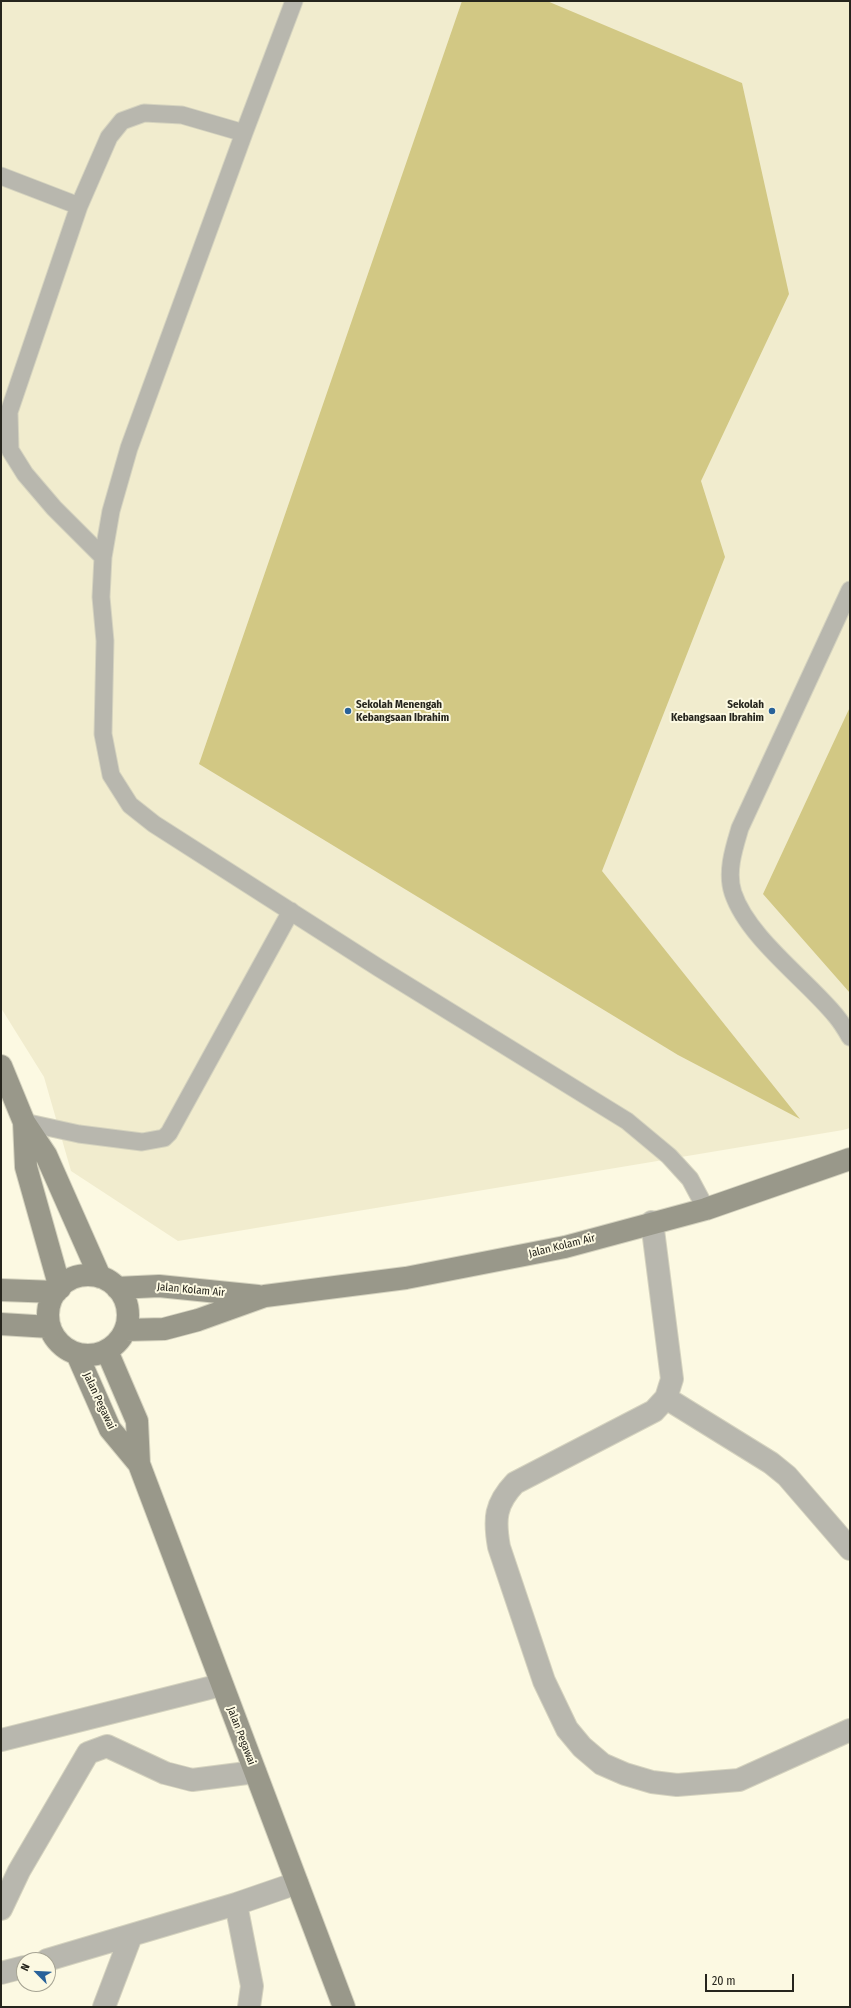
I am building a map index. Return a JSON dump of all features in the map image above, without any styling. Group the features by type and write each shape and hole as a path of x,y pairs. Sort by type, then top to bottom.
{"main road":[{"path":"1,1066 24,1122 46,1154 108,1282 124,1297 127,1307 128,1318 125,1330 116,1345 107,1351 98,1354 77,1354 61,1345 55,1338 50,1327 49,1309 58,1290 76,1277 88,1275 108,1282"},
{"path":"24,1122 26,1167 58,1290"},
{"name":"Jalan Kolam Air","path":"125,1330 164,1329 198,1320 265,1296 406,1278 500,1261 565,1247 652,1222 706,1209 850,1159"},
{"name":"Jalan Kolam Air","path":"108,1282 265,1296"},
{"path":"1,1290 58,1290"},
{"path":"1,1324 50,1327"},
{"name":"Jalan Pegawai","path":"107,1351 137,1421 139,1464 344,2007"},
{"name":"Jalan Pegawai","path":"77,1354 110,1429 139,1464"}],"street":[{"path":"652,1222 672,1379 666,1398 654,1411 515,1483 505,1493 497,1511 495,1526 499,1547 544,1681 567,1729 582,1747 602,1764 625,1774 652,1782 677,1785 739,1780 850,1730"},
{"path":"666,1398 771,1463 787,1476 850,1549"},
{"path":"1,1740 222,1685"},
{"path":"1,1909 19,1871 88,1753 107,1746 164,1773 192,1780 255,1772"},
{"path":"56,1957 236,1904 297,1882"},
{"path":"236,1904 252,1986 249,2007"},
{"path":"104,2007 131,1936"},
{"path":"1,1973 16,1968"}],"lane":[{"path":"294,1 244,133 130,448 111,511 103,557 101,597 105,641 103,734 111,775 130,805 154,824 385,972 627,1121 669,1156 690,1179 706,1209"},
{"path":"103,557 54,508 25,474 10,450 9,412 79,206 108,137 122,121 144,113 182,116 244,133"},
{"path":"1,176 79,206"},
{"path":"850,590 740,828 730,872 733,892 741,911 767,945 836,1016 850,1036"},
{"path":"24,1122 80,1134 142,1142 164,1138 169,1133 291,911"}],"shaded area":[{"name":"Sekolah Menengah Kebangsaan Ibrahim","path":"1,1 850,1 850,1128 178,1241 71,1171 44,1077 1,1008"},
{"path":"462,1 547,1 742,83 789,294 701,481 725,557 602,871 800,1119 678,1055 199,764"},
{"path":"850,707 850,993 763,894"}],"place":[{"name":"Sekolah Menengah Kebangsaan Ibrahim","path":"348,711"},
{"name":"Sekolah Kebangsaan Ibrahim","path":"772,711"}]}
